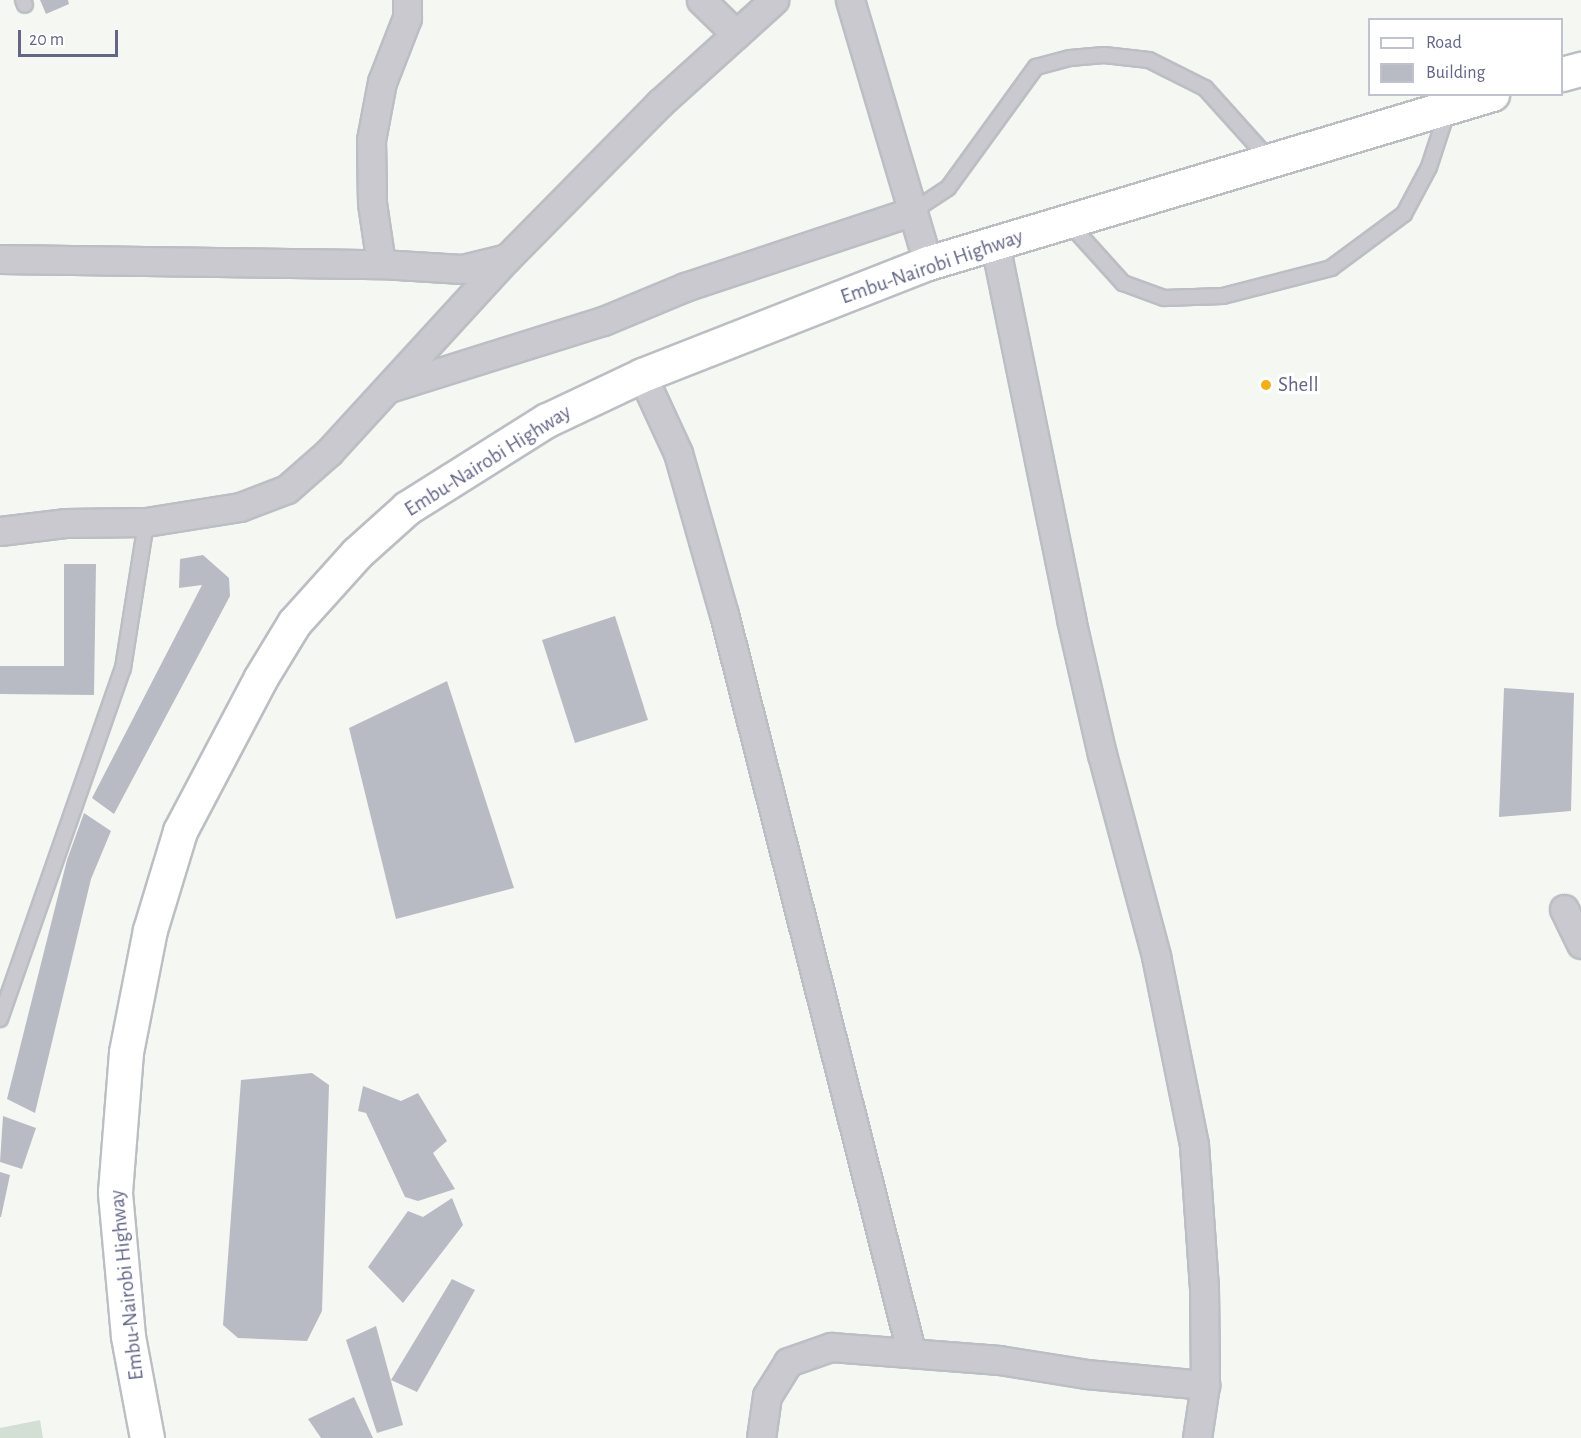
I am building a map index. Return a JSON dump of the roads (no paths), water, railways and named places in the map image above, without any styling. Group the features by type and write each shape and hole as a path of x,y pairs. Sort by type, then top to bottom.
{"main road":[{"path":"1563,75 1581,69"},
{"name":"Embu-Nairobi Highway","path":"147,1438 128,1336 115,1192 126,1052 150,930 180,831 294,623 357,554 407,508 547,420 642,375 928,263 1485,96"}],"street":[{"path":"381,264 372,203 371,140 382,82 407,18 407,0"},
{"path":"701,0 736,34"},
{"path":"0,531 65,523 146,522 240,507 287,489 329,452 507,258 660,103 774,0"},
{"path":"850,0 928,263"},
{"path":"391,387 603,321 686,287 914,211"},
{"path":"995,243 1071,619 1101,754 1156,957 1194,1145 1204,1287 1205,1385 1197,1438"},
{"path":"0,259 381,264 462,269 507,258"},
{"path":"642,375 678,453 720,602 911,1351"},
{"path":"1564,909 1581,944"},
{"path":"761,1438 767,1396 788,1362 831,1347 911,1351 1086,1374 1205,1385"}],"lane":[{"path":"914,211 948,188 1036,67 1070,58 1104,55 1149,60 1205,88 1269,159"},
{"path":"1067,221 1123,283 1164,298 1223,296 1331,268 1404,214 1429,167 1448,107"},
{"path":"0,1019 123,668 146,522"}],"place":[{"name":"Shell","path":"1266,385"}]}
